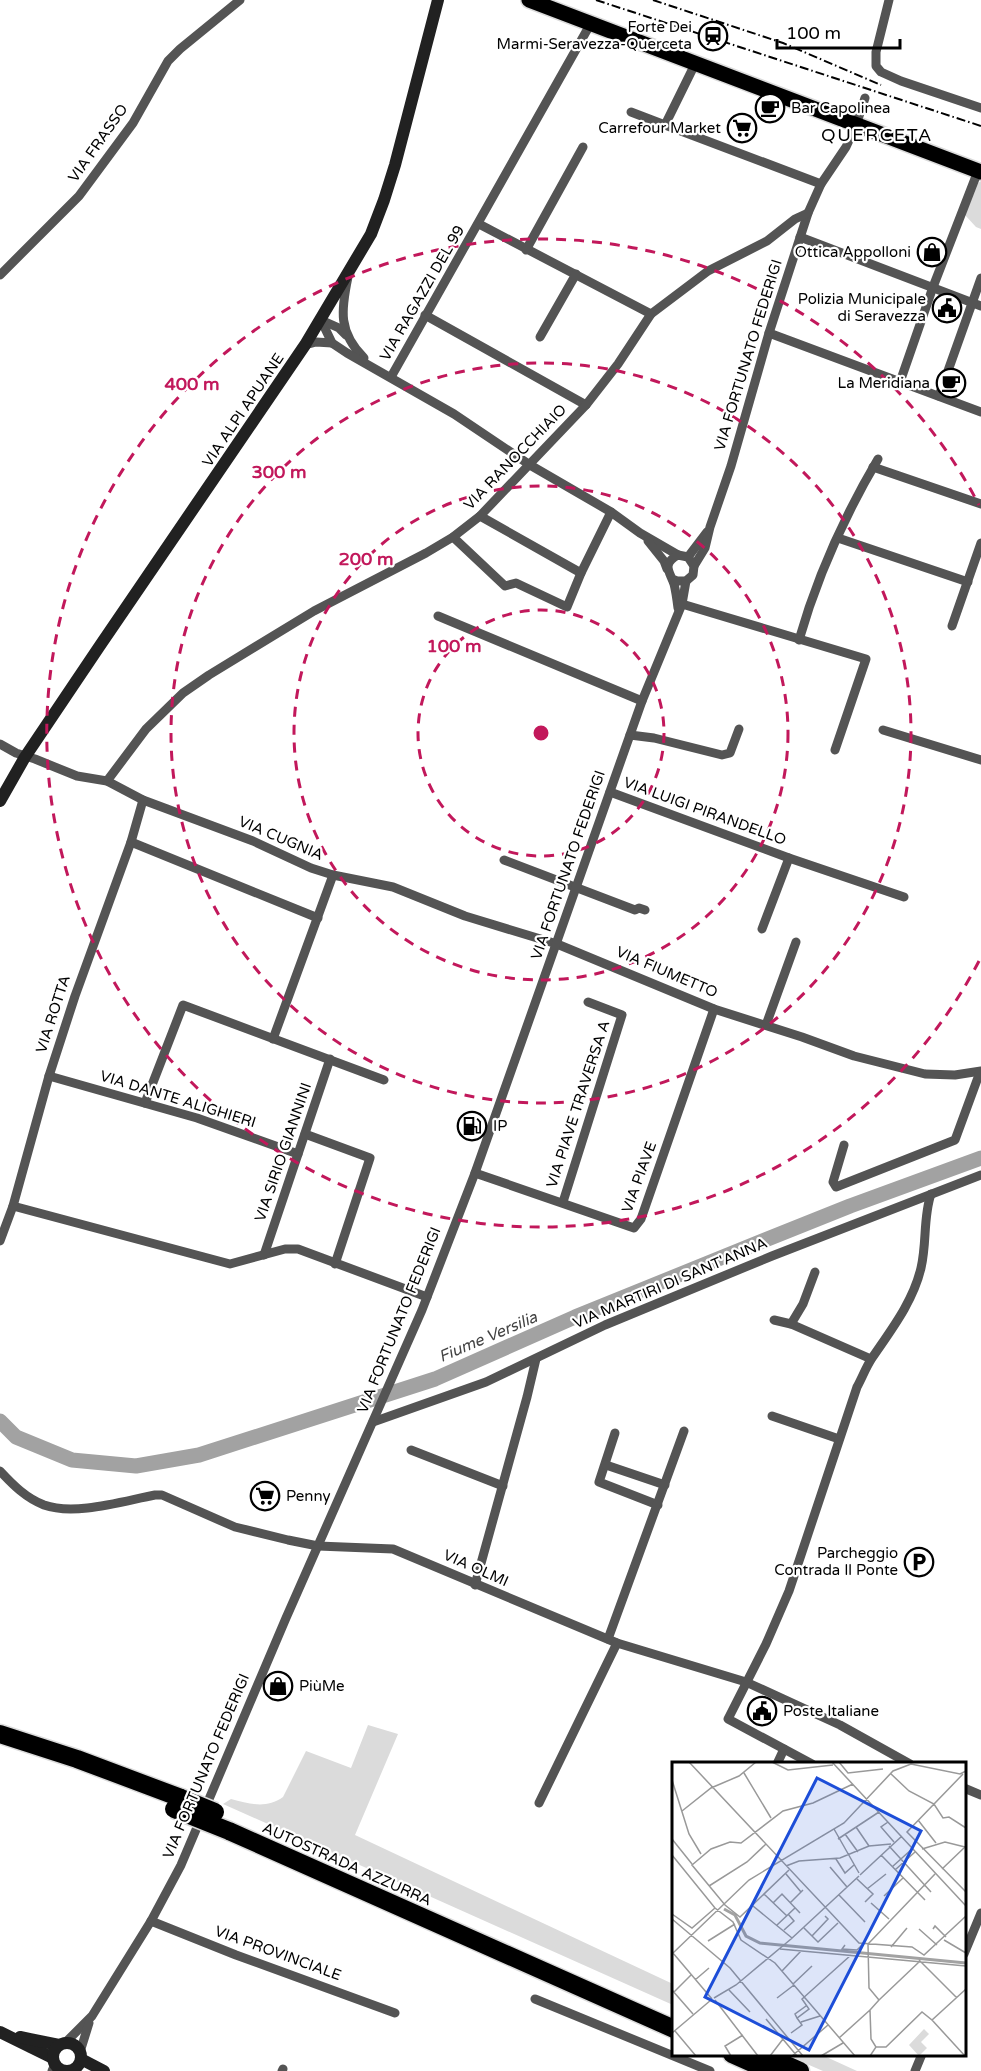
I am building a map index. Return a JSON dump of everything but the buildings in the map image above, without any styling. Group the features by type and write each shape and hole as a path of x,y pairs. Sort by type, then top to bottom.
{"highway":[{"name":"AUTOSTRADA AZZURRA","path":"0,1734 77,1759 672,2015"},
{"name":"AUTOSTRADA AZZURRA","path":"0,1747 177,1803"},
{"name":"AUTOSTRADA AZZURRA","path":"231,1825 672,2028"},
{"path":"734,2056 770,2071"},
{"path":"764,2056 800,2071"}],"main road":[{"name":"VIA ALPI APUANE","path":"0,801 25,757 306,345 371,234 384,200 438,0"},
{"path":"529,0 980,172"},
{"path":"2,2033 74,2045 75,2065"},
{"path":"2,2033 61,2070 75,2065 104,2071"},
{"path":"53,2064 55,2049 62,2044"}],"street":[{"name":"VIA FRASSO","path":"0,275 79,196 133,123 168,61 240,0"},
{"path":"889,0 875,58 876,66 881,72 981,108"},
{"name":"VIA RAGAZZI DEL 99","path":"391,377 591,23"},
{"path":"665,125 695,64"},
{"name":"VIA FORTUNATO FEDERIGI","path":"694,566 705,548 769,333 808,213 821,184 846,147 865,98"},
{"path":"631,112 821,184"},
{"path":"526,250 583,147"},
{"path":"900,382 933,287 980,172"},
{"name":"VIA RANOCCHIAIO","path":"107,781 146,729 183,693 314,610 426,553 453,537 480,516 586,405 651,314 708,271 767,241 795,219 808,213"},
{"name":"VIA RAGAZZI DEL 99","path":"479,224 651,314"},
{"path":"800,237 977,304"},
{"path":"346,335 341,308 349,271"},
{"path":"540,337 576,274"},
{"path":"939,396 977,304 981,278"},
{"path":"425,315 586,405"},
{"path":"321,320 339,328 355,350 372,366"},
{"path":"321,320 332,343"},
{"path":"769,333 981,412"},
{"path":"306,345 316,342 332,343 454,414 530,465 611,512 640,533 683,556 694,566 693,575 686,581 672,579"},
{"path":"799,639 815,589 876,463 981,504"},
{"path":"453,537 505,586 516,583 567,607 611,512"},
{"path":"480,516 581,573"},
{"path":"668,569 670,560 683,556 710,527"},
{"path":"640,533 656,550 668,569 680,607 866,659 835,750"},
{"path":"838,538 968,582"},
{"path":"952,626 981,543"},
{"name":"VIA FORTUNATO FEDERIGI","path":"75,2065 92,2016 151,1921 197,1830 244,1715 427,1297 475,1173 642,701 680,607 686,581"},
{"path":"438,616 642,701"},
{"path":"630,735 654,738 722,755 730,753 739,729"},
{"path":"883,730 981,760"},
{"name":"VIA CUGNIA","path":"0,744 25,757 77,776 107,781 143,800 253,841 310,868 393,887 465,916 557,944"},
{"name":"VIA LUIGI PIRANDELLO","path":"610,792 789,858 904,897"},
{"name":"VIA ROTTA","path":"0,1241 13,1206 49,1076 75,996 131,842 143,800"},
{"path":"131,842 318,918"},
{"name":"VIA LUIGI PIRANDELLO","path":"762,929 789,858"},
{"path":"504,860 635,910 639,908 645,910"},
{"path":"273,1039 333,875"},
{"path":"766,1025 796,942"},
{"name":"VIA FIUMETTO","path":"557,944 714,1009 854,1056 908,1071 939,1076 981,1071"},
{"name":"VIA PIAVE TRAVERSA A","path":"563,1202 622,1015 588,1002"},
{"path":"145,1103 183,1005 384,1080"},
{"name":"VIA PIAVE","path":"475,1173 634,1228 641,1219 714,1009"},
{"name":"VIA SIRIO GIANNINI","path":"264,1255 330,1059"},
{"path":"844,1145 833,1182 836,1187 955,1140 981,1071"},
{"name":"VIA DANTE ALIGHIERI","path":"49,1076 197,1118 298,1154"},
{"path":"305,1134 370,1158 334,1264"},
{"name":"VIA MARTIRI DI SANT'ANNA","path":"373,1422 486,1382 656,1304 981,1175"},
{"path":"808,1762 728,1719 766,1644 789,1591 852,1399 871,1359 902,1315 916,1282 921,1268 926,1234 926,1211 931,1194"},
{"path":"13,1206 230,1264 285,1249 298,1249 427,1297"},
{"path":"791,1324 803,1304 814,1272"},
{"path":"774,1320 791,1324 871,1359"},
{"path":"476,1585 536,1359"},
{"path":"772,1416 839,1439"},
{"path":"539,1803 612,1641 684,1431"},
{"path":"615,1433 606,1465 598,1482 658,1505"},
{"path":"411,1450 502,1486"},
{"path":"606,1465 665,1485"},
{"name":"VIA OLMI","path":"0,1471 21,1492 45,1505 60,1508 75,1508 162,1495 235,1527 318,1546 393,1549 612,1641 746,1682 820,1716 906,1762"},
{"path":"778,1762 784,1749"},
{"path":"966,1789 981,1795"},
{"path":"966,1949 981,1913"},
{"name":"VIA PROVINCIALE","path":"151,1921 236,1955 395,2013"},
{"path":"535,1999 672,2055"},
{"name":"VIA FORTUNATO FEDERIGI","path":"62,2044 92,2016"},
{"path":"674,2056 710,2071"},
{"path":"915,2071 922,2056"}],"shaded area":[{"path":"981,181 981,229 965,215 978,183"},
{"path":"368,1725 398,1734 355,1835 672,1984 672,2005 223,1804 231,1799 251,1804 277,1801 283,1797 306,1751 351,1768"},
{"path":"788,2056 824,2056 857,2071 823,2071"}],"waterway":[{"name":"Fiume Versilia","path":"0,1421 16,1437 72,1460 136,1466 199,1455 435,1379 575,1317 765,1240 981,1158"}],"railway":[{"path":"596,0 981,126"},
{"path":"653,0 783,43 881,85"}],"place":[{"name":"Forte Dei Marmi-Seravezza-Querceta","path":"713,36"},
{"name":"Bar Capolinea","path":"770,108"},
{"name":"Carrefour Market","path":"742,128"},
{"name":"Ottica Appolloni","path":"932,252"},
{"name":"Polizia Municipale di Seravezza","path":"947,308"},
{"name":"La Meridiana","path":"951,383"},
{"name":"IP","path":"472,1126"},
{"name":"Penny","path":"265,1496"},
{"name":"Parcheggio Contrada Il Ponte","path":"919,1562"},
{"name":"PiùMe","path":"278,1686"},
{"name":"Poste Italiane","path":"762,1711"}],"district":[{"name":"QUERCETA","path":"877,135"}]}
